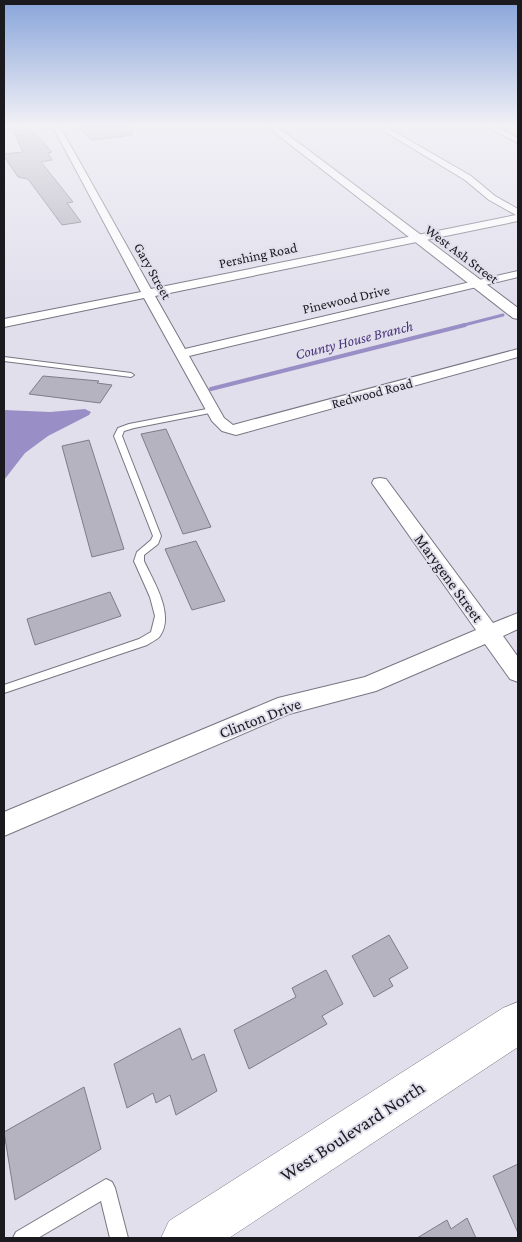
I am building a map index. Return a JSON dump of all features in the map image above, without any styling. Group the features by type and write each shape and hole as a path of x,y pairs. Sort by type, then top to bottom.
{"main road":[{"name":"West Boulevard North","path":"186,1238 518,1023"}],"street":[{"name":"Gary Street","path":"87,183 221,426 226,429"},
{"name":"West Ash Street","path":"345,183 518,315"},
{"path":"474,183 492,198 518,213"},
{"name":"Pershing Road","path":"4,323 518,218"},
{"name":"Pinewood Drive","path":"181,354 518,274"},
{"name":"Redwood Road","path":"226,429 236,430 518,353"},
{"name":"Marygene Street","path":"380,484 518,673"},
{"name":"Clinton Drive","path":"4,824 286,705 368,685 518,621"}],"lane":[{"path":"4,359 131,375"},
{"path":"4,689 143,642 155,635 160,624 159,611 139,561 140,554 155,542 156,536 118,436 121,430 132,426 212,410"},
{"path":"22,1238 106,1188 119,1238"}],"shaded area":[{"path":"85,409 91,412 89,415 48,436 25,453 4,480 4,410 50,412"}],"building":[{"path":"31,183 58,183 73,202 67,203 81,222 62,225"},
{"path":"43,376 99,381 97,383 112,385 100,403 29,394"},
{"path":"166,429 211,527 183,534 141,434"},
{"path":"89,440 124,549 92,557 62,446"},
{"path":"196,541 225,601 192,610 165,549"},
{"path":"110,592 121,616 35,645 27,619"},
{"path":"389,935 408,968 389,979 393,986 374,997 352,956"},
{"path":"326,970 343,1004 322,1016 327,1024 249,1069 234,1030 296,997 292,988"},
{"path":"180,1028 192,1060 204,1054 217,1091 176,1115 170,1095 156,1103 153,1093 127,1108 114,1064"},
{"path":"84,1087 101,1149 15,1200 4,1132"},
{"path":"518,1164 518,1233 493,1176"},
{"path":"467,1218 476,1238 417,1238 447,1220 451,1229"}],"waterway":[{"name":"County House Branch","path":"460,326 503,315"},
{"name":"County House Branch","path":"211,389 465,325"}]}
